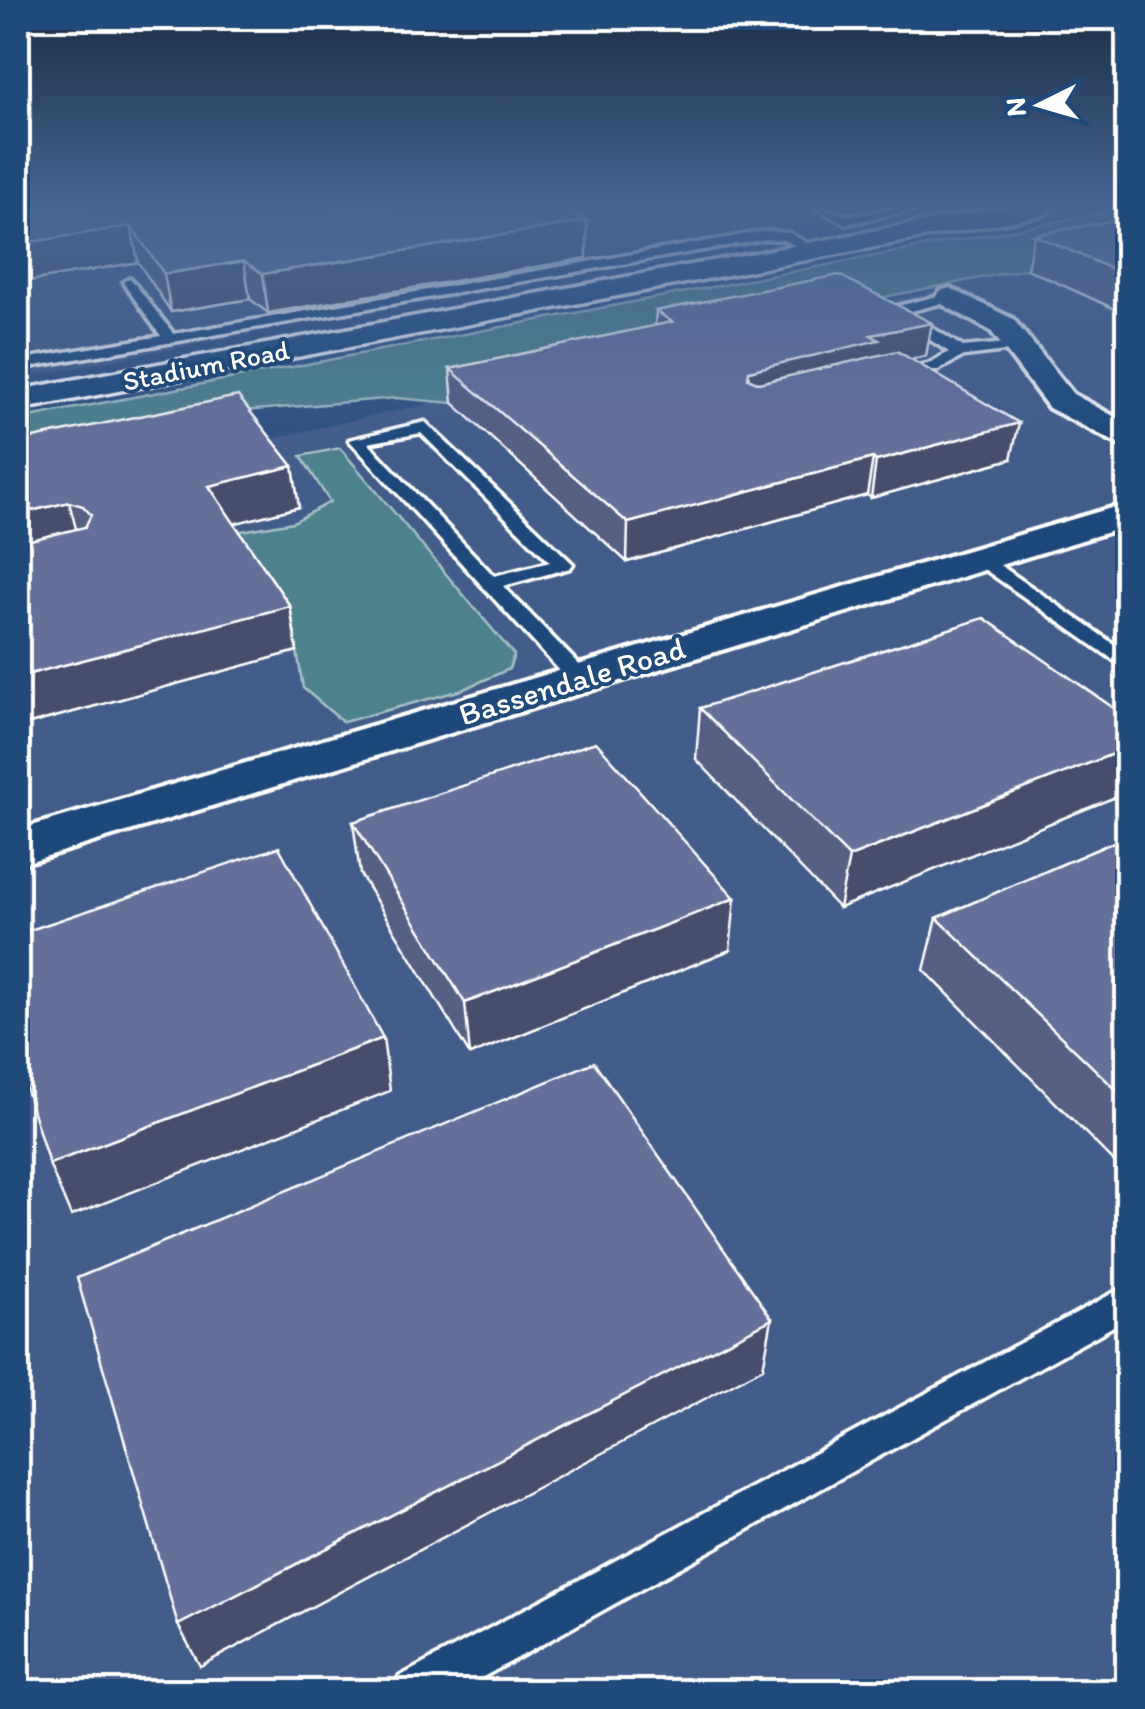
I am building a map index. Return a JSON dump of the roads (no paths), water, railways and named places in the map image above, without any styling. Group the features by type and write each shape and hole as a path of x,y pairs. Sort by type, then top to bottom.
{"street":[{"name":"Stadium Road","path":"18,400 619,287"},
{"path":"950,297 1002,326 1060,401 1128,439"},
{"name":"Bassendale Road","path":"18,848 1128,514"}],"lane":[{"path":"133,287 170,338"},
{"path":"18,365 464,287"},
{"path":"950,297 895,311 960,352"},
{"path":"879,379 932,367 960,352 1018,346"},
{"path":"490,582 562,564 425,427 357,440 580,679"},
{"path":"981,558 1128,664"},
{"path":"414,1692 1128,1300"}]}
